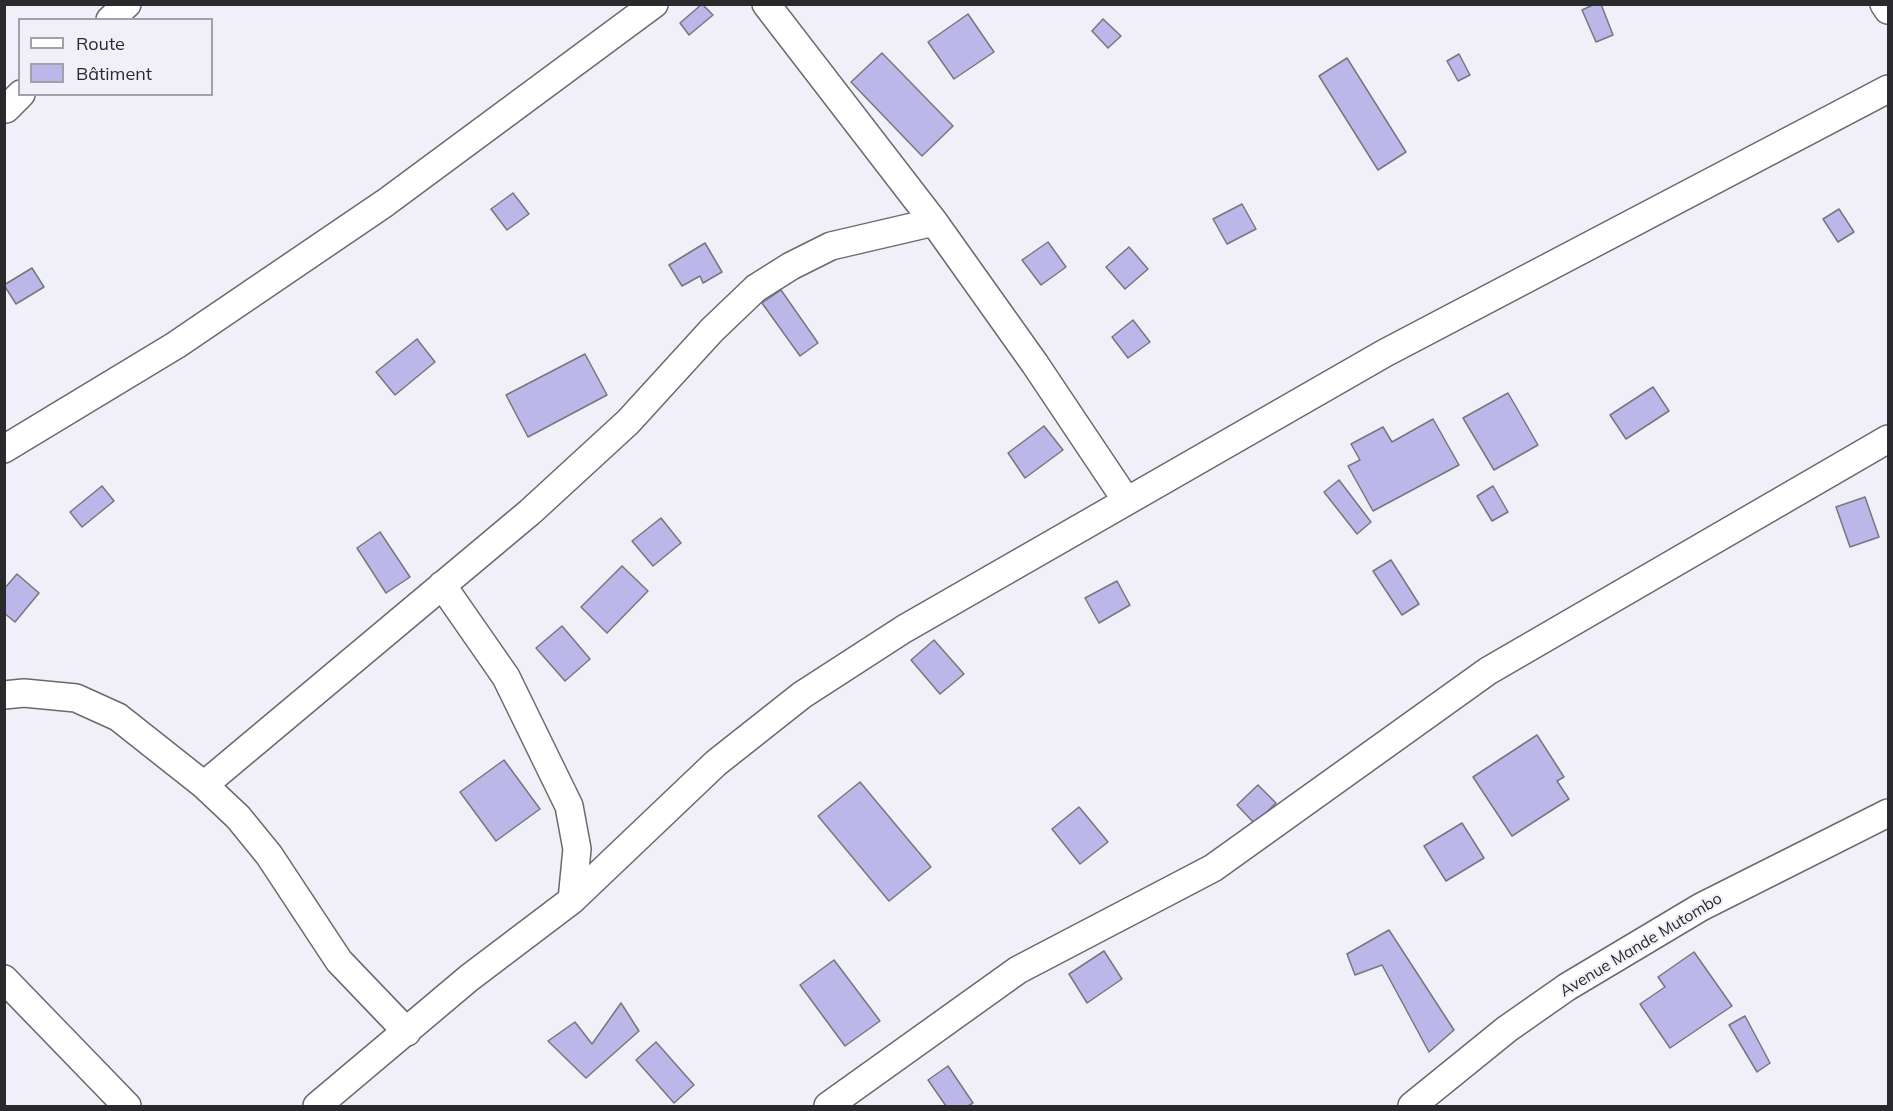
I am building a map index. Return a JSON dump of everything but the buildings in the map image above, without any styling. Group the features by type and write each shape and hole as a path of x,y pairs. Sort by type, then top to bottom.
{"street":[{"path":"112,18 128,4"},
{"path":"4,449 176,345 375,209 654,4"},
{"path":"766,4 933,222 1035,364 1126,500"},
{"path":"1884,4 1888,10"},
{"path":"318,1107 470,978 572,900 716,763 802,695 904,628 1385,353 1888,89"},
{"path":"204,785 530,512 628,422 712,330 756,288 791,266 831,246 933,222"},
{"path":"828,1107 1018,970 1213,868 1488,671 1888,439"},
{"path":"442,585 506,677 569,806 577,849 572,900"},
{"path":"4,695 24,693 76,698 118,717 204,785 238,817 269,855 339,961 407,1032"},
{"name":"Avenue Mande Mutombo","path":"1412,1107 1507,1029 1567,987 1701,907 1888,813"},
{"path":"4,979 127,1107"}]}
